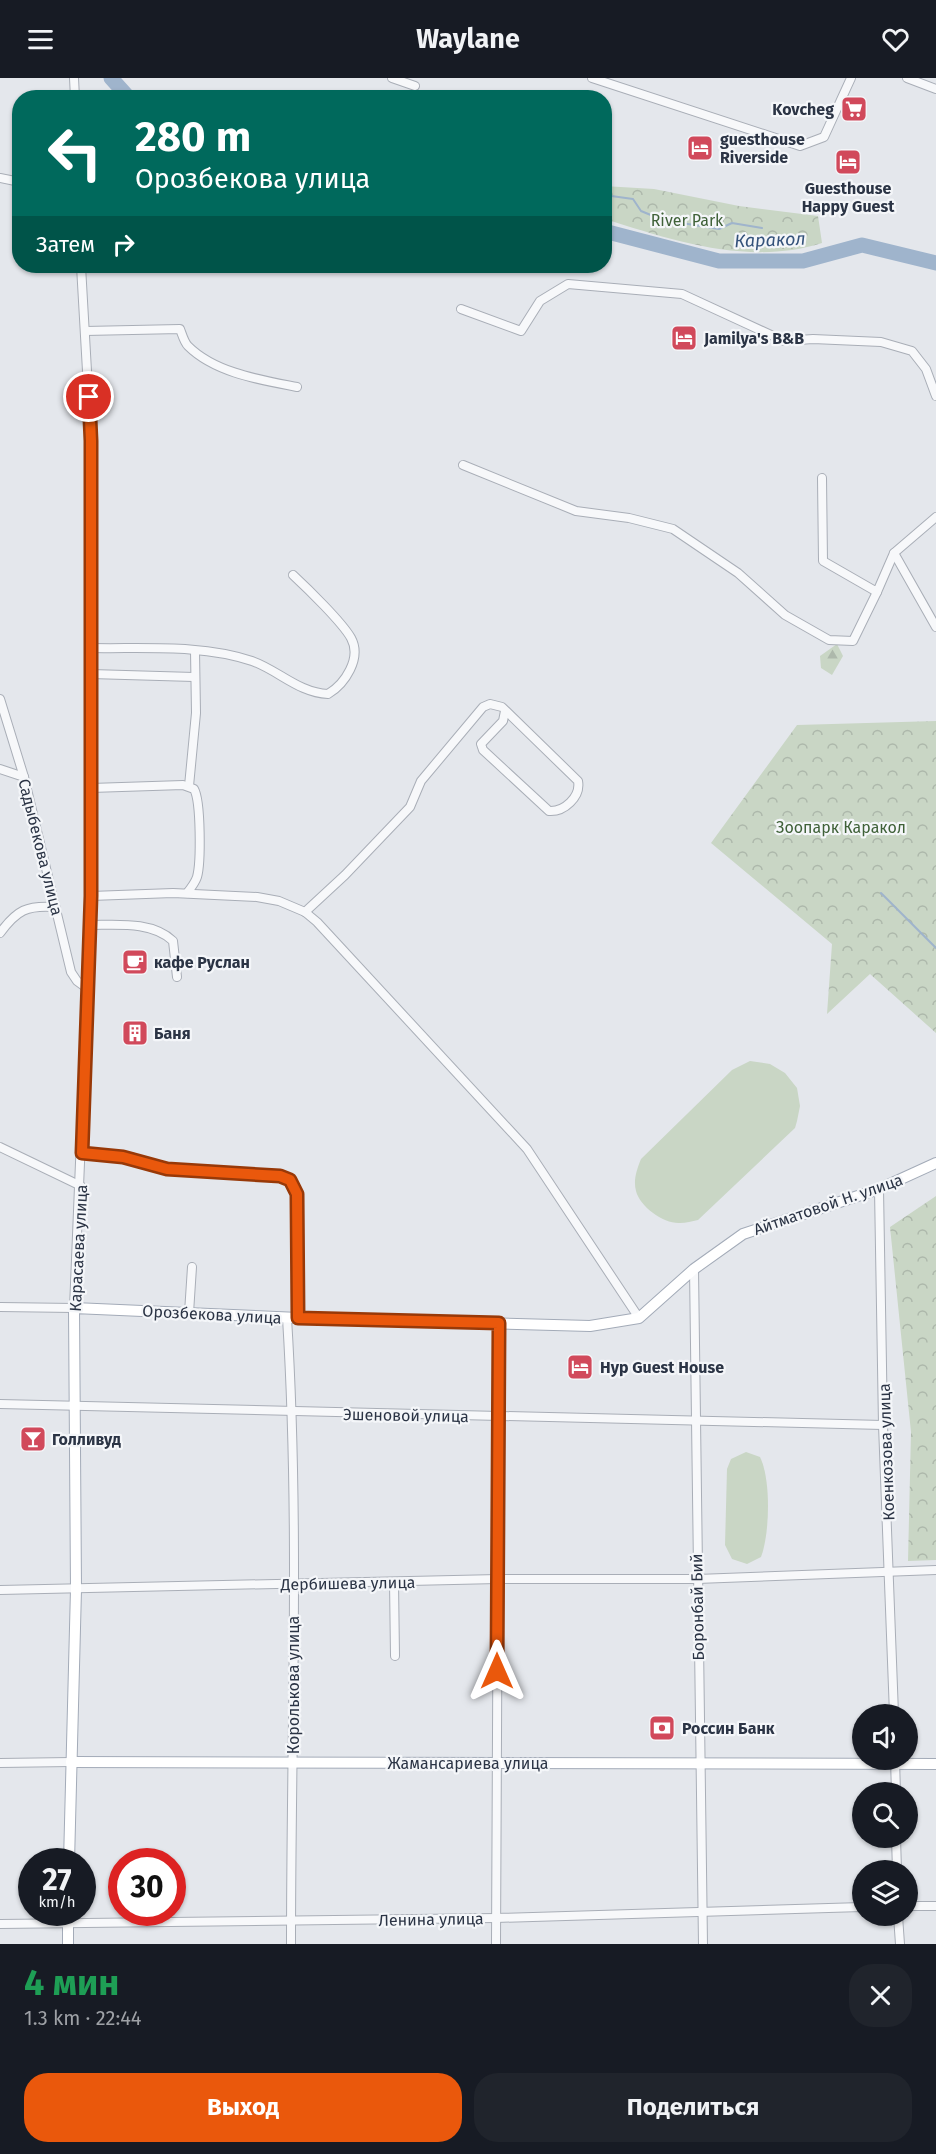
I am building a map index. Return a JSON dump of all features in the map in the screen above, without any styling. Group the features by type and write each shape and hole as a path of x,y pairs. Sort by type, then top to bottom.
{"main road":[{"name":"Айтматовой Н. улица","path":"639,1317 694,1269 743,1234 879,1190 936,1163"},
{"name":"Орозбекова улица","path":"74,1308 293,1318 590,1326 639,1317"},
{"name":"Карасаева улица","path":"69,1848 76,1589 74,1308"},
{"name":"Жамансариева улица","path":"70,1762 700,1765 852,1763"},
{"name":"Жамансариева улица","path":"918,1764 936,1764"},
{"path":"68,1926 68,1944"}],"street":[{"path":"392,78 415,86"},
{"path":"592,78 800,146 824,137 850,78"},
{"path":"907,78 936,88"},
{"name":"Карасаева улица","path":"74,1308 81,1186 91,896 91,441 81,273"},
{"path":"461,309 521,331 540,301 568,284 682,294 784,341 813,339 881,342 912,351 926,369 936,396"},
{"path":"85,331 180,329 186,345 239,374 297,387"},
{"path":"463,465 576,511 629,518 673,530 738,573 785,615 829,640 853,640 894,553 936,517"},
{"path":"822,478 823,561 877,592"},
{"path":"894,553 936,627"},
{"path":"91,648 195,651 254,661 318,694 328,694 340,686 351,668 354,649 351,638 309,589 293,575"},
{"path":"189,786 196,713 195,651"},
{"path":"91,674 194,677"},
{"name":"Садыбекова улица","path":"0,699 24,777 71,972 77,981 88,989"},
{"path":"305,912 345,875 410,807 421,781 483,707 496,704 505,711 578,781 577,793 562,809 549,811 483,750 481,744 503,721 505,711"},
{"path":"0,769 24,777"},
{"path":"91,788 189,786 197,794 199,864 197,876 187,893"},
{"path":"91,896 187,893 257,897 279,901 305,912 317,922 527,1149 639,1317"},
{"path":"0,933 14,915 35,905 55,907"},
{"path":"90,925 134,925 166,935 173,941 177,977"},
{"path":"0,1147 81,1186"},
{"name":"Королькова улица","path":"82,1153 123,1157 167,1169 280,1176 290,1180 297,1194 293,1318 294,1762 291,1944"},
{"name":"Коенкозова улица","path":"879,1190 883,1425 894,1704"},
{"path":"189,1313 192,1267"},
{"name":"Боронбай Бий","path":"694,1269 703,1944"},
{"name":"Орозбекова улица","path":"0,1307 74,1308"},
{"path":"496,1944 499,1323"},
{"name":"Эшеновой улица","path":"0,1404 293,1413 883,1425"},
{"path":"890,1571 936,1570"},
{"name":"Дербишева улица","path":"0,1590 498,1579 697,1580 890,1571"},
{"path":"394,1582 395,1656"},
{"name":"Жамансариева улица","path":"0,1763 70,1762"},
{"path":"918,1906 936,1906"},
{"name":"Ленина улица","path":"96,1918 291,1921 496,1918 852,1907"},
{"name":"Ленина улица","path":"0,1924 18,1922"},
{"path":"899,1926 900,1944"}],"green space":[{"name":"River Park","path":"612,186 654,189 739,206 818,216 822,243 767,252 740,251 712,248 612,221"},
{"path":"837,644 843,656 832,675 821,668 820,656"},
{"name":"Зоопарк Каракол","path":"936,721 936,1033 870,974 827,1014 832,944 711,843 797,725"},
{"path":"750,1061 770,1064 785,1073 797,1088 800,1106 795,1128 698,1220 674,1223 660,1218 642,1203 636,1191 635,1179 641,1159 732,1070"},
{"path":"936,1196 936,1560 908,1561 911,1432 890,1227"},
{"path":"746,1452 760,1457 768,1492 768,1521 764,1547 761,1557 747,1564 732,1559 725,1545 727,1469 731,1459"}],"waterway":[{"name":"Каракол","path":"111,78 122,90"},
{"path":"612,196 633,199 641,211 663,220 719,229 732,223 762,228"},
{"name":"Каракол","path":"612,233 719,261 803,261 862,245 936,263"},
{"path":"881,893 936,948"}],"place":[{"name":"Kovcheg","path":"854,109"},
{"name":"guesthouse Riverside","path":"700,148"},
{"name":"Guesthouse Happy Guest","path":"848,162"},
{"name":"Jamilya's B&B","path":"684,338"},
{"name":"кафе Руслан","path":"135,962"},
{"name":"Баня","path":"135,1033"},
{"name":"Нур Guest House","path":"580,1367"},
{"name":"Голливуд","path":"33,1439"},
{"name":"Россин Банк","path":"662,1728"}],"route":[{"path":"89,397 91,441 91,896 82,1153 123,1157 167,1169 280,1176 290,1180 297,1194 298,1318 499,1323 497,1671"}]}
